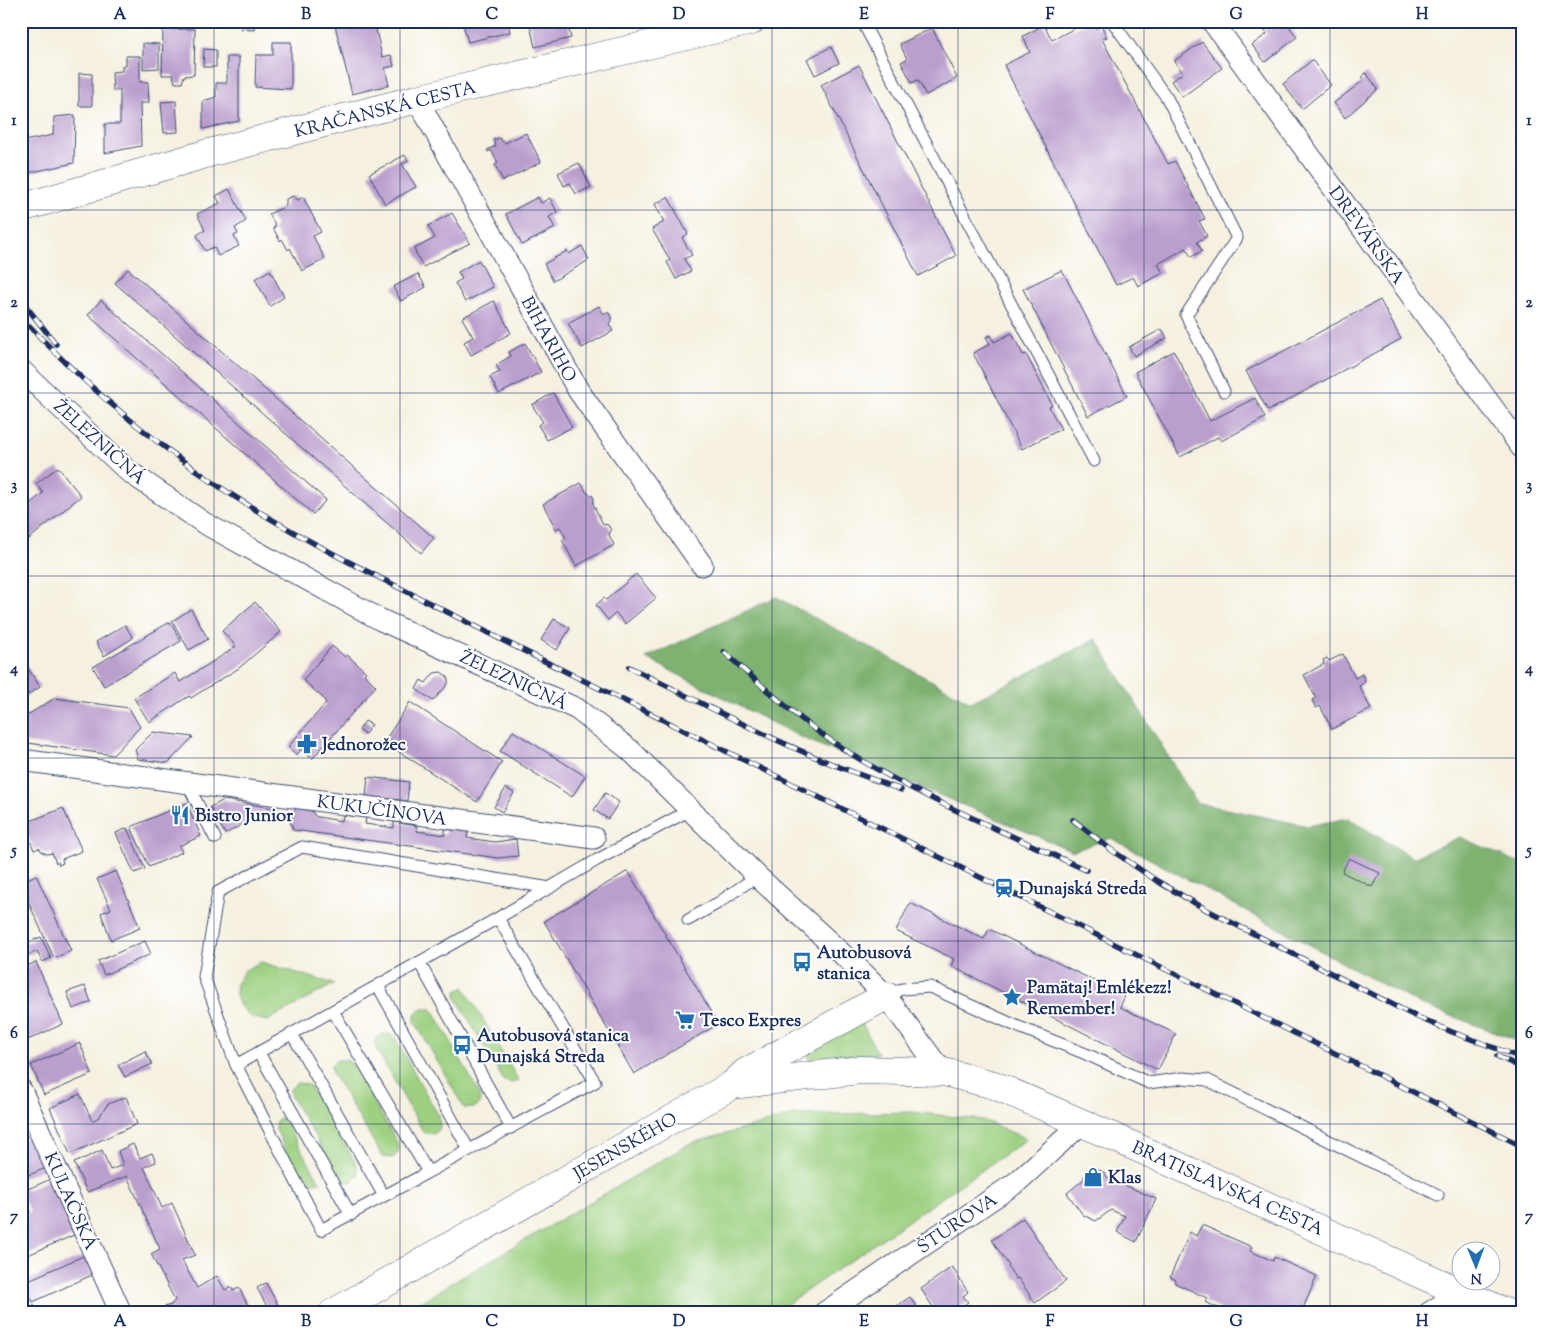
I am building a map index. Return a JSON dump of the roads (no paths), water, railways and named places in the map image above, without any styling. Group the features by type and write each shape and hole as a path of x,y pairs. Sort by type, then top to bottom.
{"street":[{"name":"KRAČANSKÁ CESTA","path":"21,208 209,153 417,100 751,21"},
{"name":"DREVÁRSKA","path":"1212,21 1522,448"},
{"name":"BIHARIHO","path":"417,100 578,390 702,565"},
{"name":"ŽELEZNIČNÁ","path":"21,370 128,471 204,523 381,620 577,709 630,750 757,876 864,974 886,996 944,1072"},
{"name":"KUKUČÍNOVA","path":"21,760 594,838"},
{"path":"732,1085 746,1072 886,996"},
{"name":"JESENSKÉHO","path":"332,1313 732,1085 860,1070 944,1072"},
{"name":"BRATISLAVSKÁ CESTA","path":"944,1072 994,1085 1450,1287"},
{"name":"KULAČSKÁ","path":"21,1090 121,1313"},
{"name":"ŠTÚROVA","path":"824,1313 1017,1182 1082,1123"},
{"path":"1429,1313 1461,1292"},
{"name":"BRATISLAVSKÁ CESTA","path":"1461,1292 1508,1313"}],"lane":[{"path":"862,21 1094,461"},
{"path":"1112,21 1167,98 1238,238 1186,314 1224,391"},
{"path":"187,783 215,838"},
{"path":"236,1065 498,918 597,860 690,810"},
{"path":"498,918 596,1082 320,1230 236,1065 204,977 218,892 302,847 550,888"},
{"path":"688,920 718,903 757,876"},
{"path":"419,962 511,1128"},
{"path":"378,986 469,1150"},
{"path":"886,996 902,989 930,987 1149,1083 1183,1078 1207,1080 1438,1195"},
{"path":"333,1011 428,1172"},
{"path":"292,1034 384,1196"},
{"path":"259,1053 350,1215"}],"railway":[{"path":"21,300 56,344"},
{"path":"21,317 65,362 111,404 160,444 246,504 318,546 504,641 1522,1146"},
{"path":"724,652 782,703 813,728 845,750 903,784 963,814 1086,870"},
{"path":"629,667 784,744 901,790"},
{"path":"1073,820 1110,849 1157,881 1207,910 1415,1016 1522,1058"},
{"path":"1497,1056 1522,1068"}],"place":[{"name":"Jednorožec","path":"307,744"},
{"name":"Bistro Junior","path":"180,815"},
{"name":"Dunajská Streda","path":"1004,888"},
{"name":"Autobusová stanica","path":"802,962"},
{"name":"Pamätaj! Emlékezz! Remember!","path":"1012,997"},
{"name":"Tesco Expres","path":"685,1020"},
{"name":"Autobusová stanica Dunajská Streda","path":"462,1045"},
{"name":"Klas","path":"1093,1177"}]}
